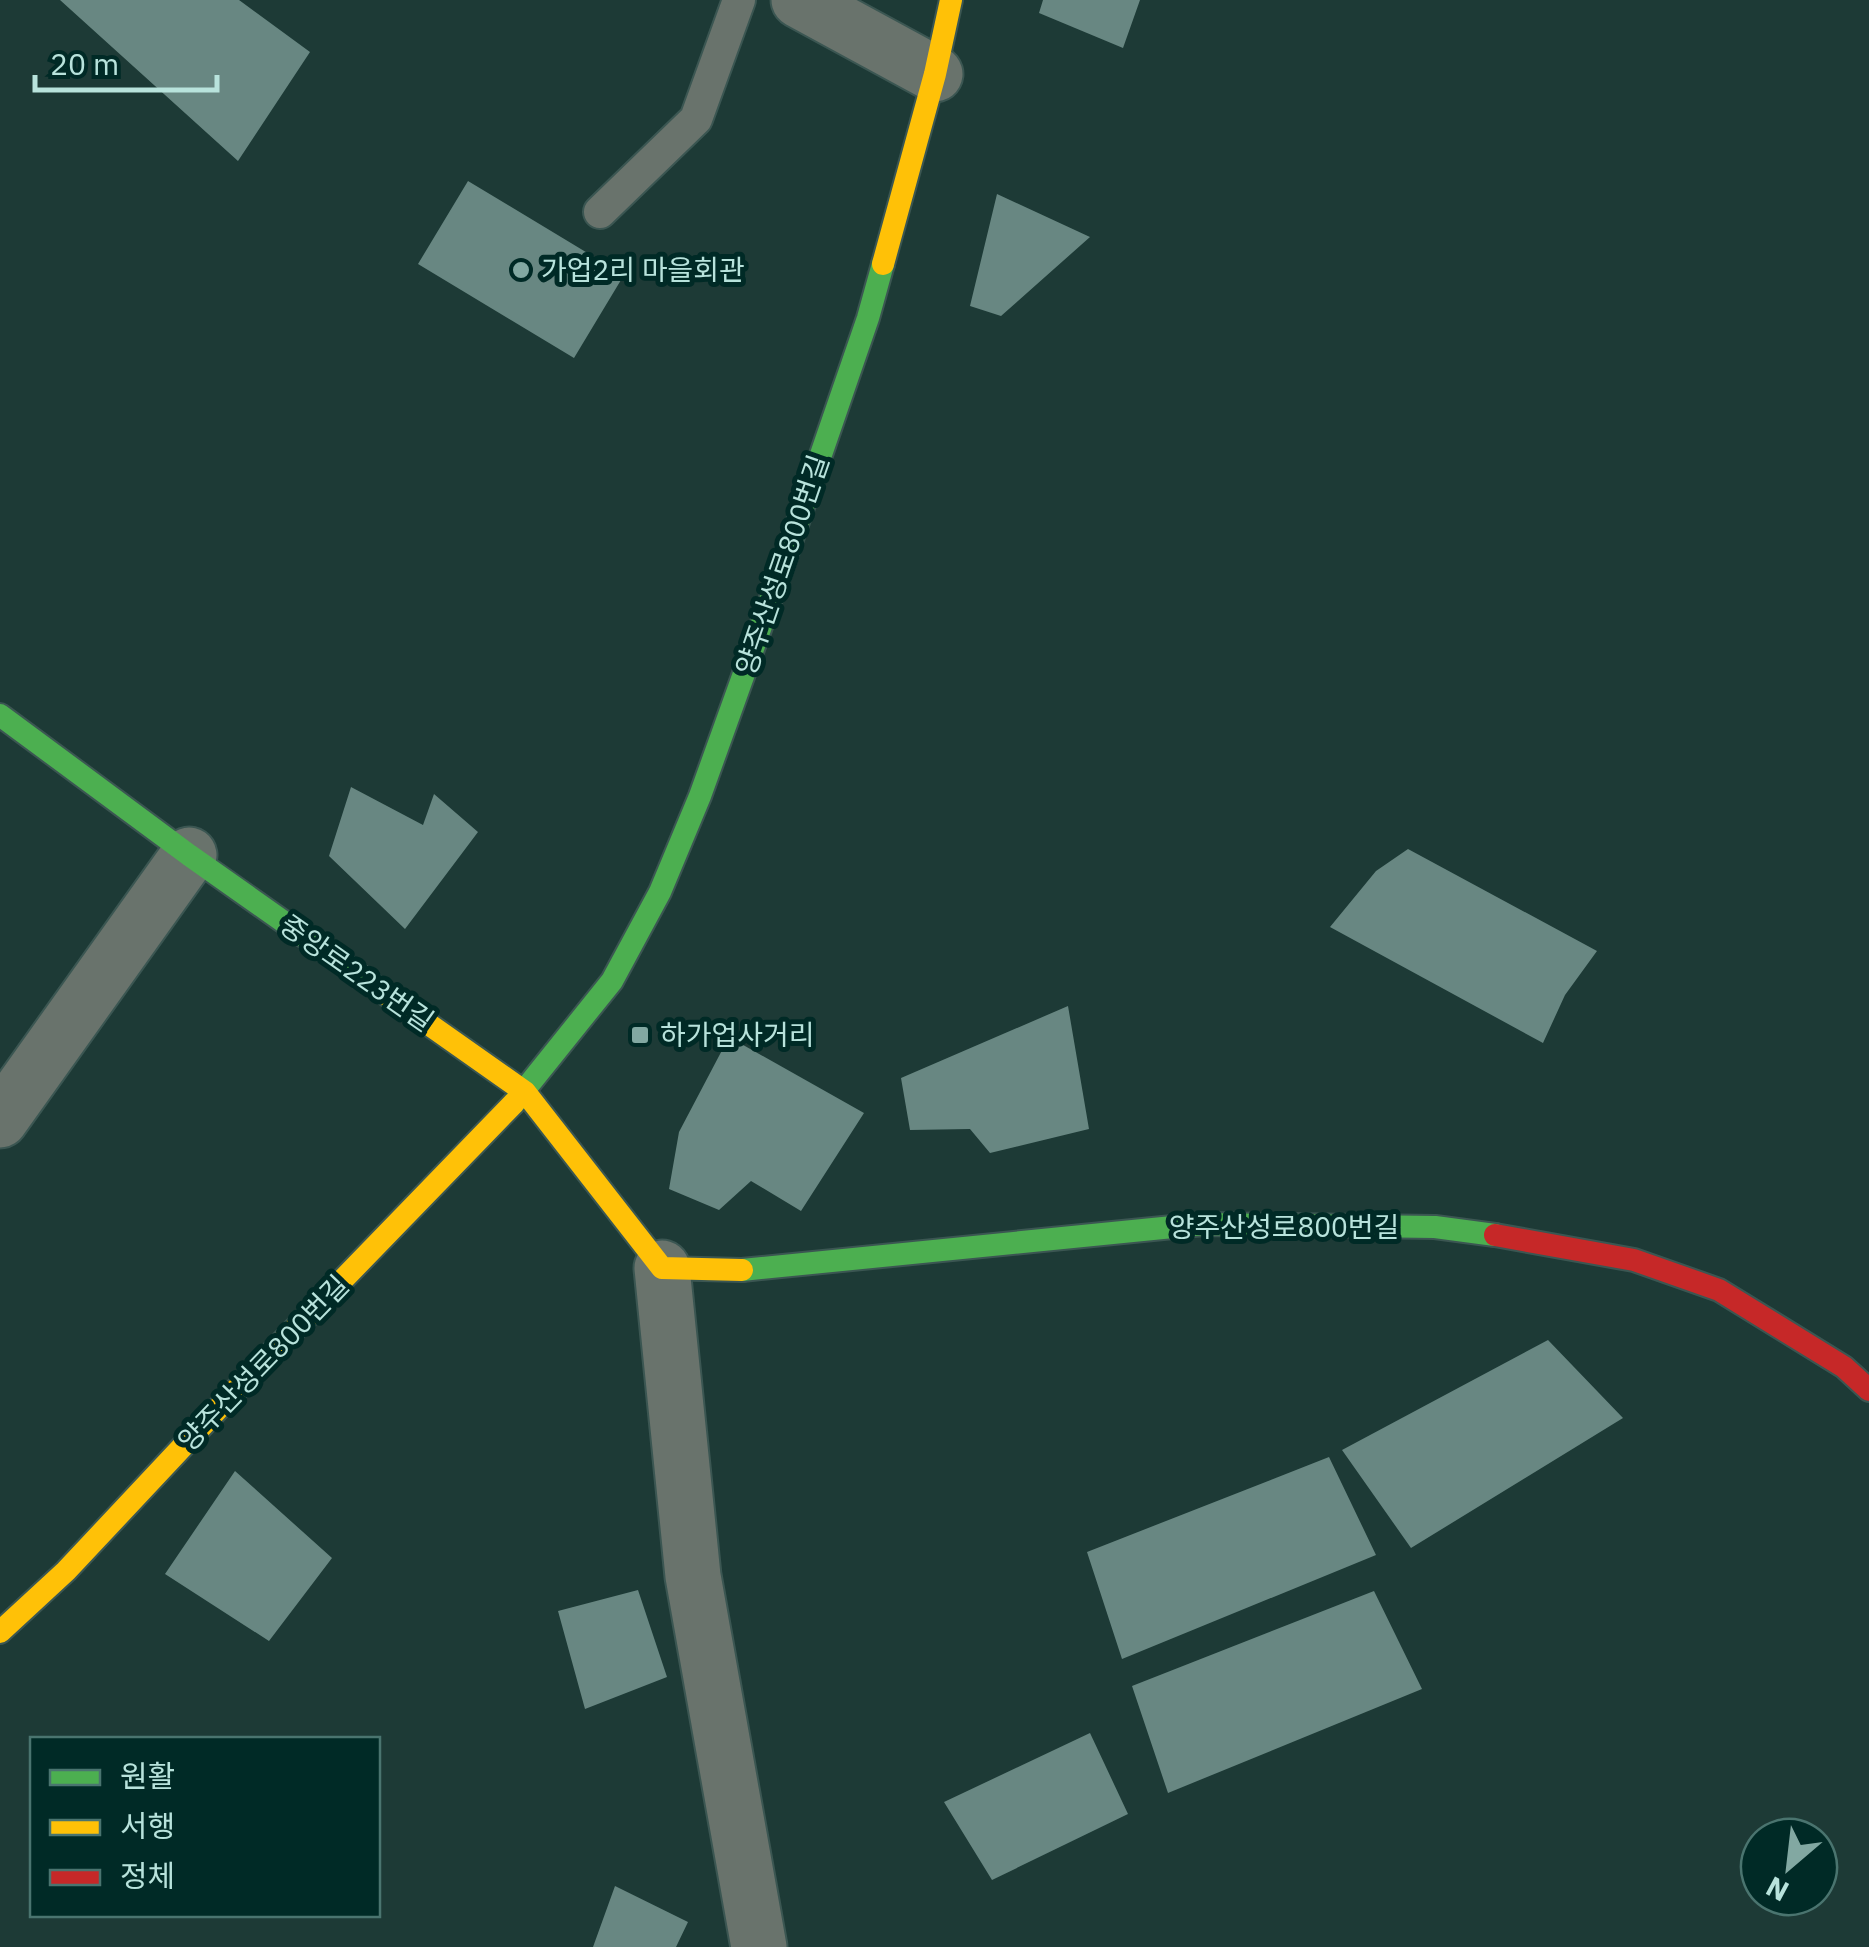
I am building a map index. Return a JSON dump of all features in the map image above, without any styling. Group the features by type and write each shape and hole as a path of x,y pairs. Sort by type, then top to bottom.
{"street":[{"path":"799,0 934,74"},
{"name":"양주산성로800번길","path":"0,1632 66,1571 525,1092 612,981 660,892 693,812 784,564 868,318 951,0"},
{"name":"중앙로223번길","path":"0,715 188,855 525,1092"},
{"path":"0,1120 188,855"},
{"path":"525,1092 662,1268 693,1576 759,1947"},
{"name":"양주산성로800번길","path":"662,1268 756,1270 1203,1224 1435,1227 1520,1238 1634,1260 1719,1290 1844,1367 1869,1390"}],"lane":[{"path":"600,212 696,119 739,0"}],"building":[{"path":"60,0 239,0 310,52 238,161"},
{"path":"1043,0 1140,0 1123,48 1039,13"},
{"name":"가업2리 마을회관","path":"468,181 624,275 574,358 418,264"},
{"path":"997,194 1090,237 1001,316 970,306"},
{"path":"351,787 423,825 434,794 478,832 405,929 329,856"},
{"path":"1408,849 1597,951 1565,995 1543,1043 1330,927 1376,871"},
{"path":"1068,1006 1089,1129 990,1153 970,1129 910,1130 901,1078"},
{"path":"729,1037 864,1113 801,1211 751,1181 719,1210 669,1189 679,1132"},
{"path":"1548,1340 1623,1418 1411,1548 1342,1450"},
{"path":"1329,1457 1376,1555 1122,1659 1087,1552"},
{"path":"235,1471 332,1558 269,1641 165,1574"},
{"path":"638,1590 667,1677 585,1709 558,1611"},
{"path":"1374,1591 1422,1689 1168,1793 1132,1686"},
{"path":"1090,1733 1128,1814 992,1880 944,1802"},
{"path":"615,1886 688,1922 676,1947 593,1947"}],"traffic: fast":[{"path":"514,1103 612,981 660,892 700,796 783,565 883,264"},
{"path":"0,715 383,992"},
{"path":"742,1270 1203,1224 1435,1227 1495,1235"}],"traffic: slow":[{"path":"883,264 951,0"},
{"path":"383,992 525,1092 662,1268 742,1270"},
{"path":"0,1632 66,1571 514,1103"}],"traffic: jam":[{"path":"1495,1235 1634,1260 1719,1290 1844,1367 1869,1390"}],"place":[{"name":"가업2리 마을회관","path":"521,270"},
{"name":"하가업사거리","path":"640,1035"}]}
